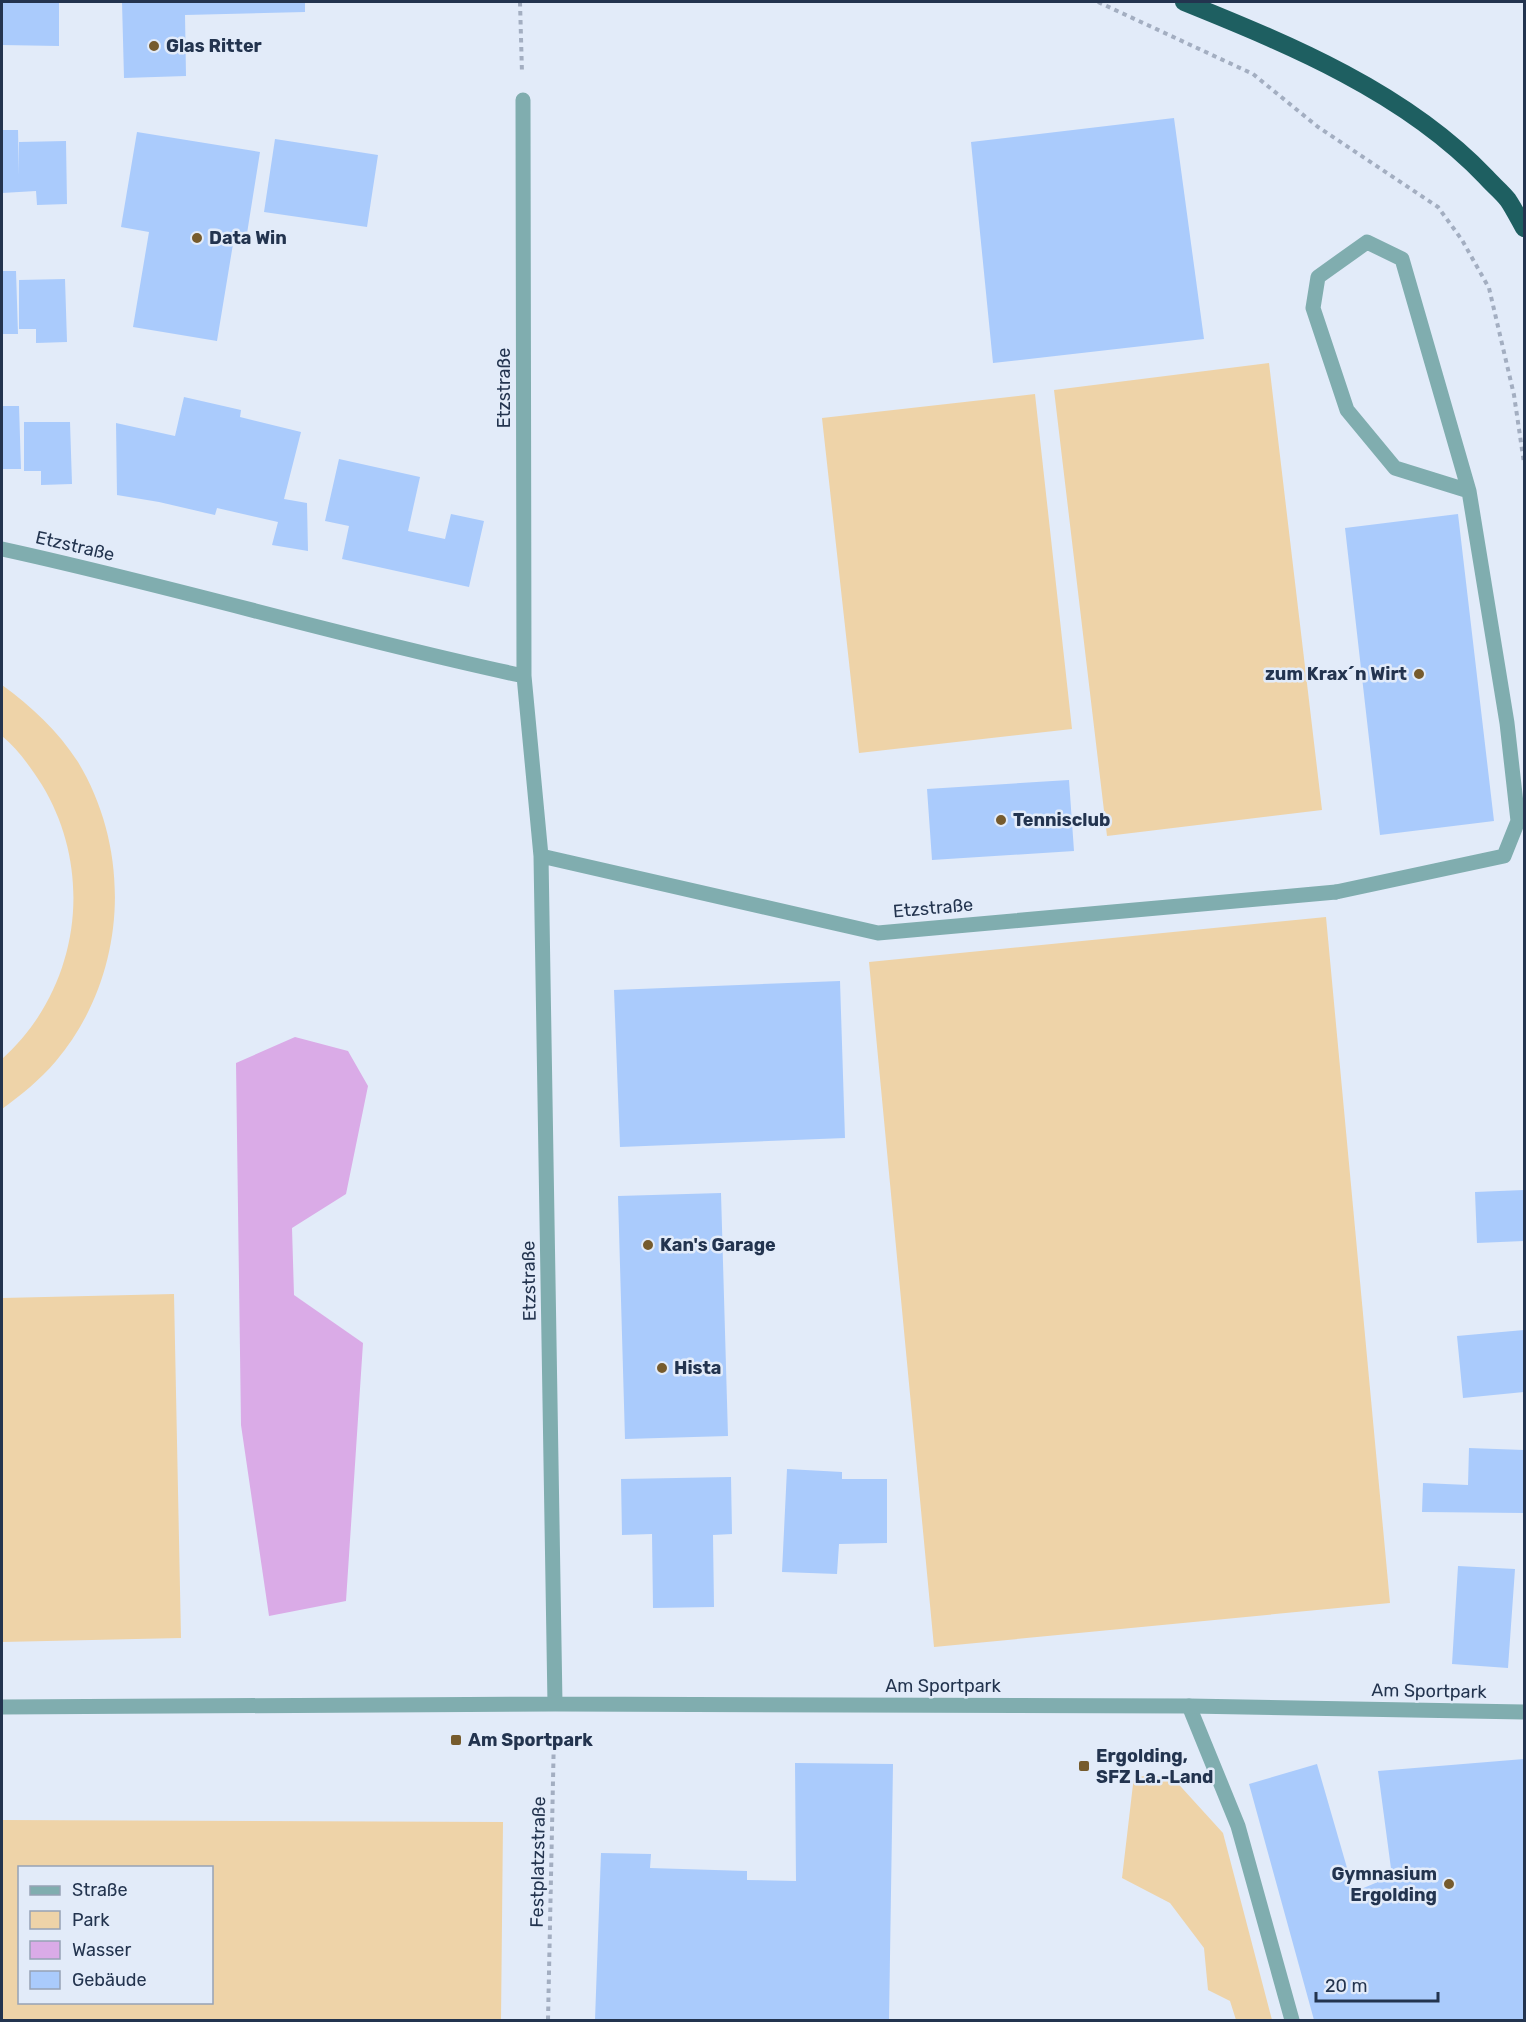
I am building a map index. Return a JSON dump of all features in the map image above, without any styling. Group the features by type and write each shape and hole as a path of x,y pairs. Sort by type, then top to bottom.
{"highway":[{"path":"1184,2 1278,41 1347,76 1408,112 1462,152 1508,200 1524,228"}],"street":[{"name":"Etzstraße","path":"523,100 524,676 541,856 555,1704"},
{"path":"1367,242 1402,259 1469,491 1395,468 1347,410 1313,308 1318,277 1367,242"},
{"name":"Etzstraße","path":"541,856 878,933 1336,892 1504,856 1518,821 1508,723 1469,491"},
{"name":"Etzstraße","path":"2,549 97,570 433,657 524,676"},
{"name":"Am Sportpark","path":"2,1707 555,1704 1189,1706 1524,1712"},
{"path":"1189,1706 1238,1826 1292,2020"}],"path":[{"path":"520,2 523,100"},
{"path":"1098,2 1253,74 1318,127 1438,207 1462,240 1489,288 1514,395 1524,463"},
{"name":"Festplatzstraße","path":"548,2020 555,1704"}],"green space":[{"path":"1269,363 1322,810 1107,836 1054,390"},
{"path":"1035,394 1072,729 859,753 822,418"},
{"path":"2,685 34,710 62,740 78,762 96,798 108,836 114,876 114,915 108,954 97,992 79,1028 50,1068 2,1109 2,1059 28,1031 48,1000 63,965 71,930 73,893 69,856 59,819 42,785 19,753 2,736"},
{"path":"1326,917 1390,1603 934,1647 869,962"},
{"path":"174,1294 181,1638 2,1642 2,1298"},
{"path":"1134,1776 1172,1777 1223,1833 1272,2020 1236,2020 1230,2001 1208,1990 1204,1948 1170,1903 1122,1878"},
{"path":"2,1820 503,1822 501,2020 2,2020"}],"water":[{"path":"295,1037 348,1051 368,1086 346,1194 292,1228 294,1295 363,1343 346,1601 269,1616 241,1425 236,1063"}],"building":[{"path":"2,2 59,2 59,46 2,45"},
{"name":"Glas Ritter","path":"122,2 305,2 305,12 185,15 186,76 124,78"},
{"path":"1174,118 1204,339 993,363 971,142"},
{"path":"2,130 18,130 19,175 19,142 66,141 67,204 37,205 36,191 2,193"},
{"name":"Data Win","path":"137,132 260,152 245,246 233,244 217,341 133,327 149,232 121,227"},
{"path":"275,139 378,155 367,227 264,212"},
{"path":"2,271 16,271 18,334 2,334"},
{"path":"65,279 67,342 36,343 36,329 19,329 19,280"},
{"path":"184,397 241,410 240,417 301,432 284,499 307,503 308,551 272,545 278,522 217,508 215,515 117,495 116,423 175,436"},
{"path":"2,406 19,406 21,469 2,469"},
{"path":"24,422 70,422 72,484 41,485 41,471 24,471"},
{"path":"339,459 420,477 408,531 445,539 451,514 484,521 469,587 342,559 349,526 325,521"},
{"name":"zum Krax´n Wirt","path":"1458,514 1494,821 1380,835 1345,528"},
{"name":"Tennisclub","path":"1069,780 1074,851 932,860 927,789"},
{"path":"840,981 845,1138 620,1147 614,990"},
{"path":"1524,1190 1524,1241 1477,1243 1475,1192"},
{"path":"721,1193 728,1436 625,1439 618,1196"},
{"path":"1524,1330 1524,1392 1463,1398 1457,1336"},
{"path":"1469,1448 1524,1450 1524,1513 1422,1512 1423,1483 1468,1485"},
{"path":"787,1469 842,1472 842,1479 887,1479 887,1543 839,1544 837,1574 782,1572"},
{"path":"731,1477 732,1534 713,1535 714,1607 653,1608 652,1534 622,1535 621,1479"},
{"path":"1458,1566 1515,1569 1508,1668 1452,1664"},
{"name":"Gymnasium Ergolding","path":"1524,1759 1524,2020 1314,2020 1249,1784 1317,1764 1354,1892 1392,1876 1378,1771"},
{"path":"795,1763 893,1764 889,2020 595,2020 601,1853 651,1854 650,1868 747,1871 747,1880 796,1881"}],"place":[{"name":"Glas Ritter","path":"154,46"},
{"name":"Data Win","path":"197,238"},
{"name":"zum Krax´n Wirt","path":"1419,674"},
{"name":"Tennisclub","path":"1001,820"},
{"name":"Kan's Garage","path":"648,1245"},
{"name":"Hista","path":"662,1368"},
{"name":"Am Sportpark","path":"456,1740"},
{"name":"Ergolding, SFZ La.-Land","path":"1084,1766"},
{"name":"Gymnasium Ergolding","path":"1449,1884"}]}
